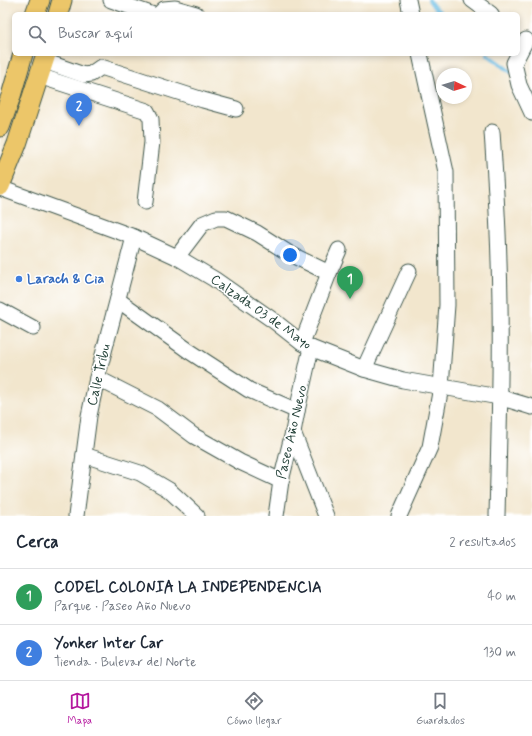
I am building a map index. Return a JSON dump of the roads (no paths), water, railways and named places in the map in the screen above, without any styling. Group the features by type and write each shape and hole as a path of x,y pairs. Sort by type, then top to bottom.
{"main road":[{"path":"37,12 40,0"},
{"path":"59,12 62,0"},
{"path":"0,127 5,94 22,56"},
{"path":"0,187 17,144 43,64"}],"street":[{"path":"111,0 145,12"},
{"path":"408,0 411,12"},
{"path":"472,0 488,12"},
{"path":"162,12 164,9 175,8 189,12"},
{"path":"520,50 525,40"},
{"path":"399,516 430,446 441,387 447,305 446,172 420,56"},
{"path":"517,56 514,63 518,85 532,113"},
{"path":"43,64 84,75 91,74 101,67 236,110"},
{"path":"43,64 147,111 151,119 152,142 145,202"},
{"path":"492,132 497,202 499,263 500,397 497,516"},
{"name":"Calzada 03 de Mayo","path":"0,187 134,237 177,256 214,279 307,345 364,369 403,380 500,397 532,407"},
{"path":"177,256 202,224 216,218 226,218 257,233 290,254 329,272"},
{"name":"Calle Tribu","path":"76,516 89,416 97,378 134,237"},
{"name":"Paseo Año Nuevo","path":"276,516 281,481 297,411 307,345 329,272 339,250"},
{"path":"364,369 409,271"},
{"path":"118,300 189,351 249,390 297,411"},
{"path":"0,310 33,328"},
{"path":"97,378 158,408 194,436 240,462 281,481"},
{"path":"293,432 326,516"},
{"path":"84,455 140,473 169,490 197,516"}],"waterway":[{"path":"429,0 440,12"},
{"path":"490,56 511,72"}],"place":[{"name":"Yonker Inter Car","path":"79,126"},
{"name":"Larach & Cia","path":"19,279"},
{"name":"CODEL COLONIA LA INDEPENDENCIA","path":"350,299"}]}
